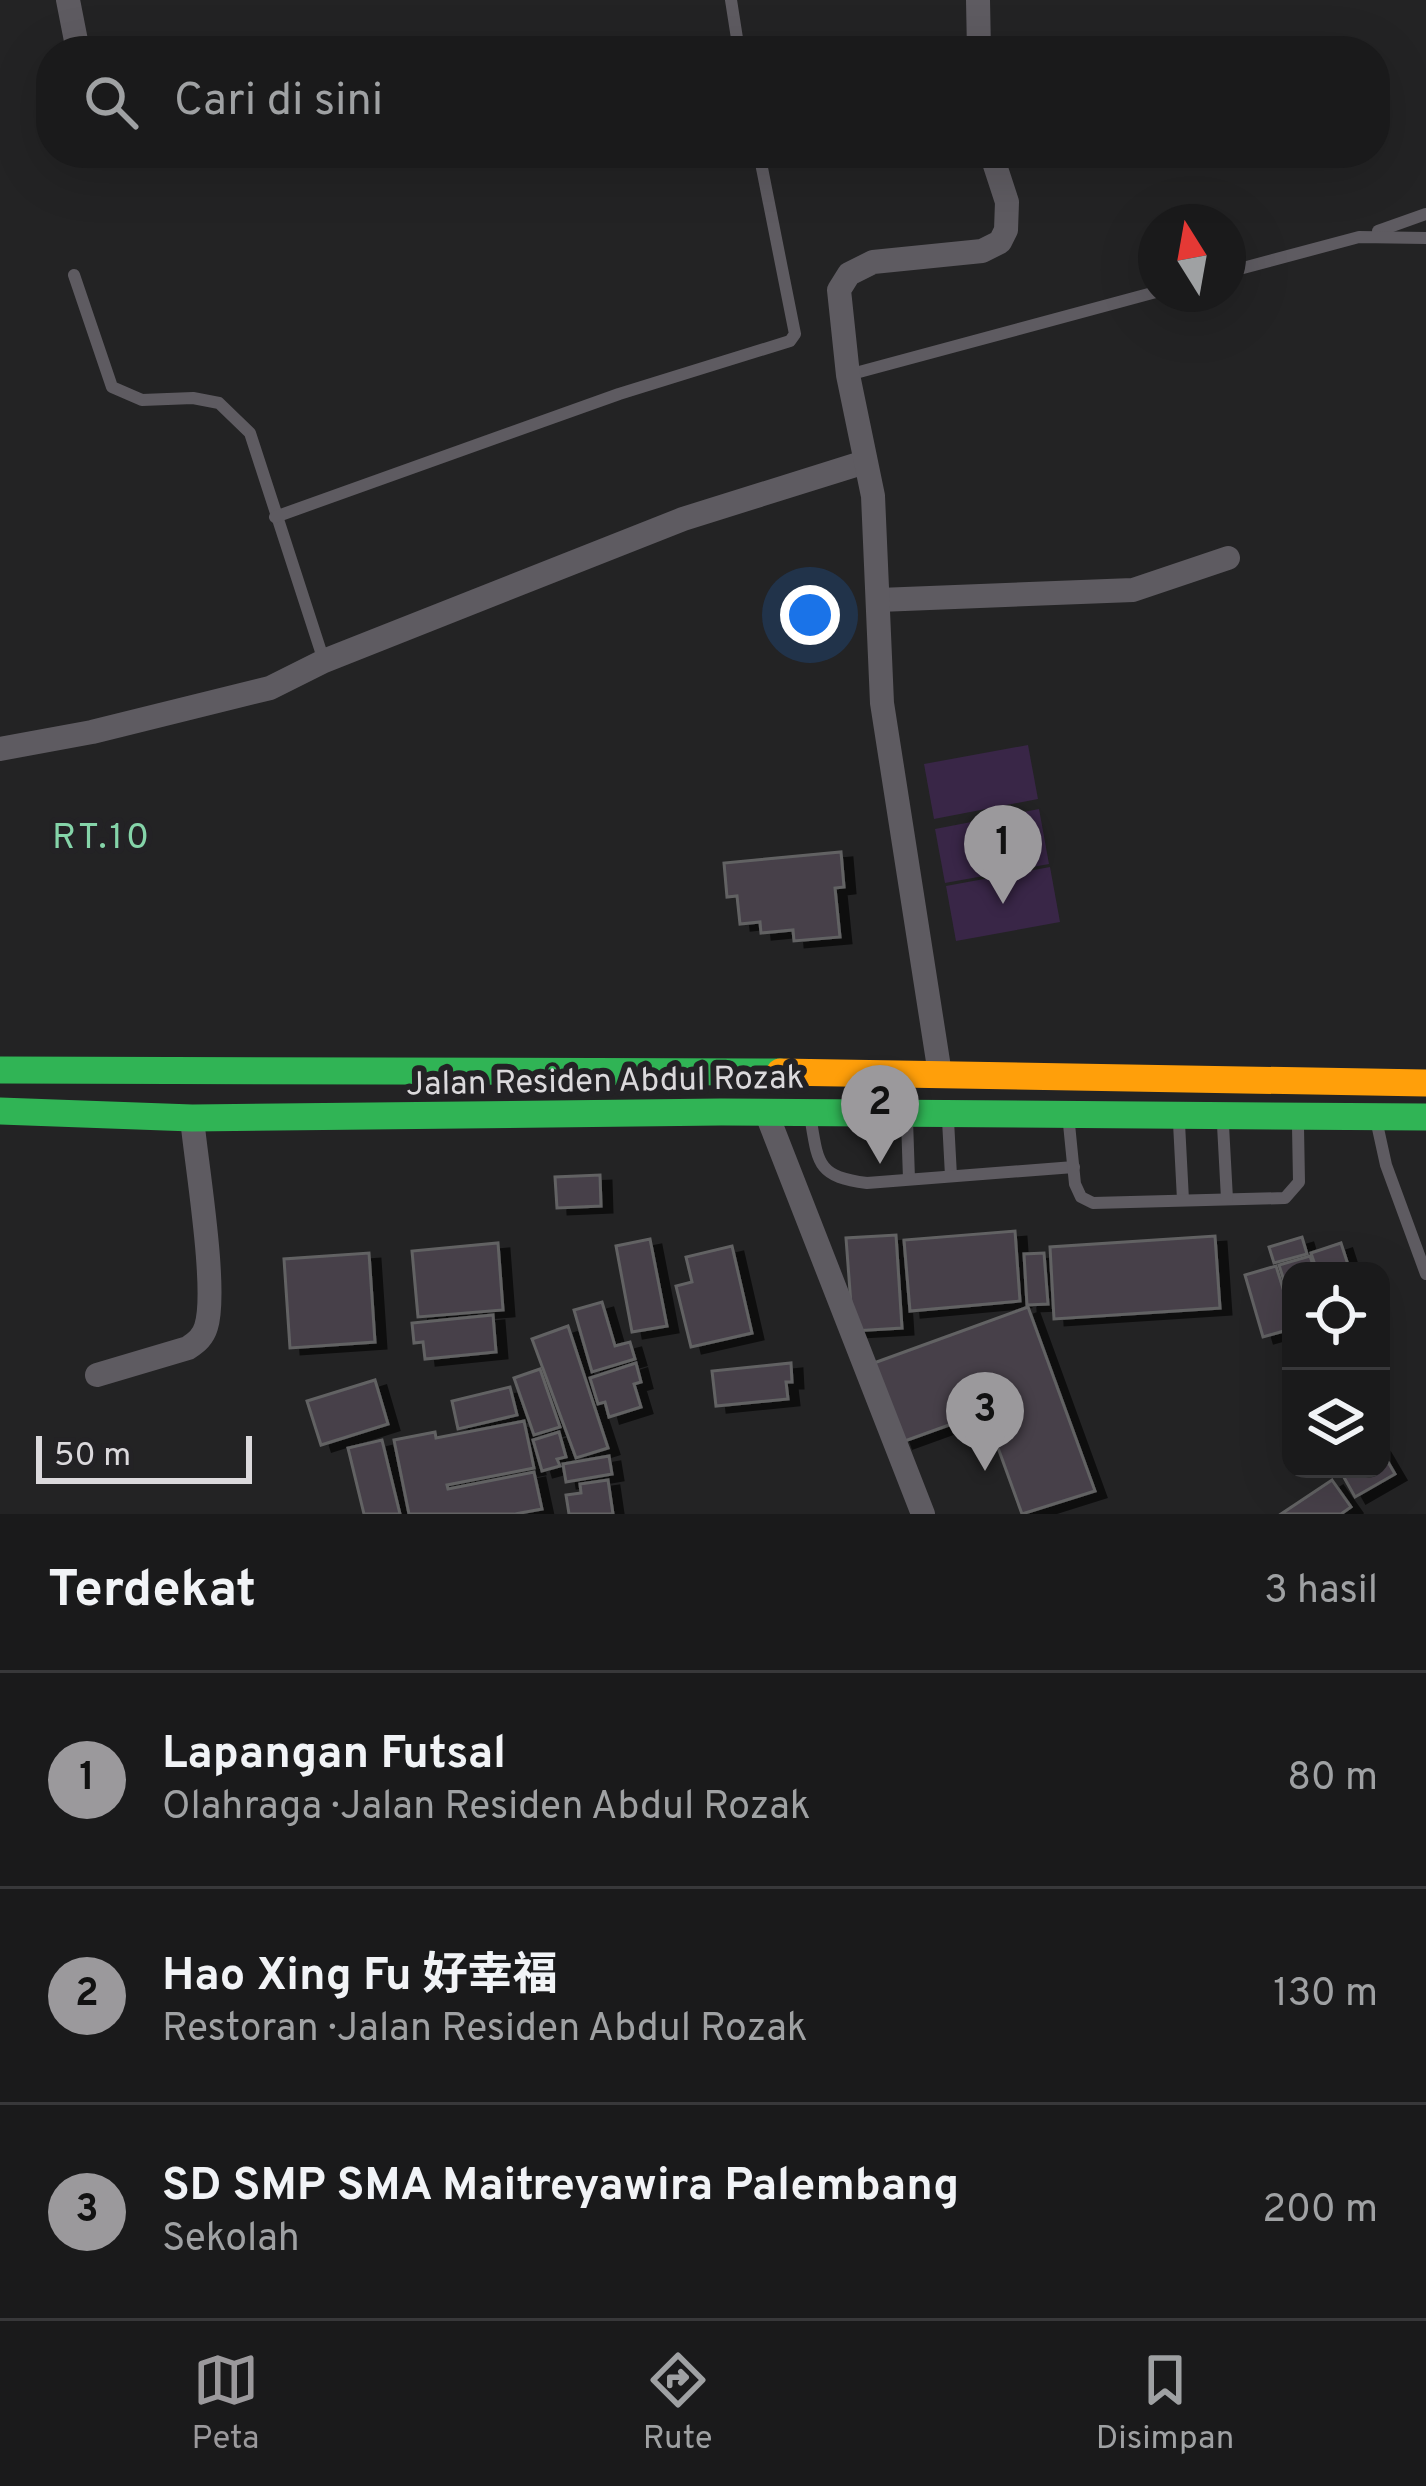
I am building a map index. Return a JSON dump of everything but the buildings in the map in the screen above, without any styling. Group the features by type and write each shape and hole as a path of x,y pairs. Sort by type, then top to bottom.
{"highway":[{"path":"187,1069 192,1118"},
{"name":"Jalan Residen Abdul Rozak","path":"0,1070 940,1074 1426,1083"},
{"name":"Jalan Residen Abdul Rozak","path":"0,1111 192,1118 766,1112 1426,1117"}],"street":[{"path":"68,0 75,36"},
{"path":"978,0 979,36"},
{"path":"940,1074 882,703 873,496 848,374 839,290 849,274 873,262 982,251 1004,236 1006,202 996,168"},
{"path":"0,748 92,732 270,688 324,662 683,519 865,462"},
{"path":"879,600 1133,590 1228,558"},
{"path":"766,1112 923,1514"},
{"path":"97,1375 188,1348 206,1328 208,1289 192,1118"}],"lane":[{"path":"731,0 737,36"},
{"path":"275,517 620,394 790,340 795,334 762,168"},
{"path":"1246,267 1426,214"},
{"path":"1359,237 1426,238"},
{"path":"74,274 112,387 142,400 193,398 219,403 250,433 324,662"},
{"path":"848,374 1138,297"},
{"path":"810,1112 816,1152 826,1173 840,1180 866,1183 1073,1167"},
{"path":"907,1113 908,1180"},
{"path":"948,1113 951,1175"},
{"path":"1067,1113 1078,1192 1093,1203 1285,1198 1299,1182 1298,1119"},
{"path":"1178,1116 1183,1200"},
{"path":"1375,1117 1386,1165 1426,1274"},
{"path":"1223,1118 1228,1199"}],"shaded area":[{"path":"1028,745 1038,799 934,819 924,764"},
{"path":"1039,809 1049,864 945,883 935,829"},
{"path":"1050,867 1060,922 956,941 946,886"}],"traffic: fast":[{"path":"0,1070 780,1072"},
{"path":"0,1111 192,1118 721,1112 1426,1117"}],"traffic: slow":[{"path":"780,1072 1426,1083"}],"place":[{"name":"Lapangan Futsal","path":"1003,904"},
{"name":"Hao Xing Fu 好幸福","path":"880,1164"},
{"name":"SD SMP SMA Maitreyawira Palembang","path":"985,1471"}],"district":[{"name":"RT.10","path":"102,835"}]}
